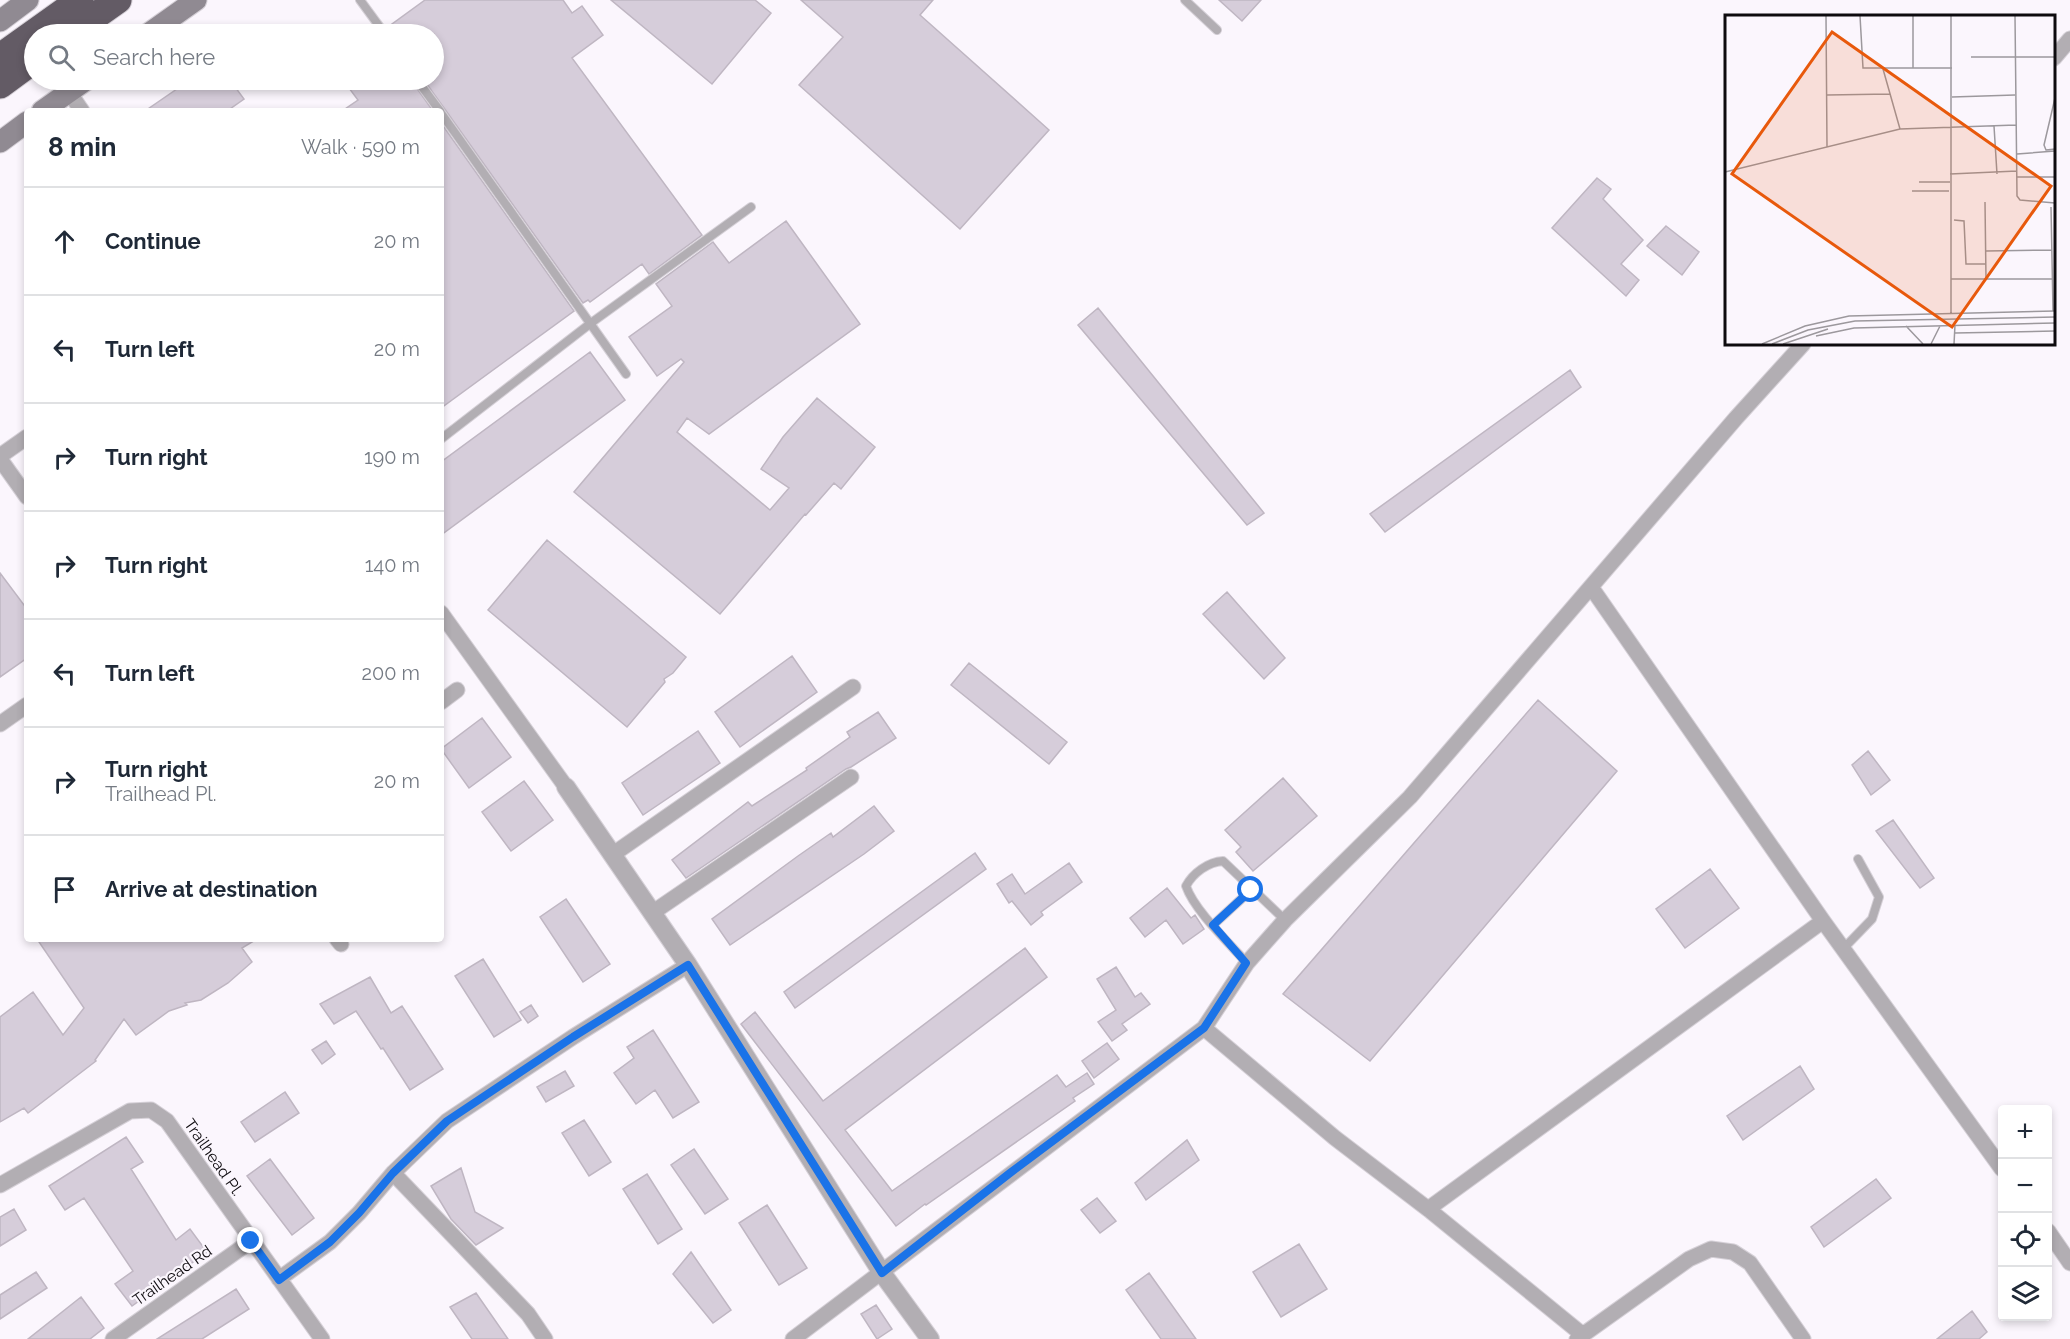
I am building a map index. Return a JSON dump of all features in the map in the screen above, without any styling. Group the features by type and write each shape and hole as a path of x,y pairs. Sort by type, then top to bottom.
{"highway":[{"path":"46,24 80,0"},
{"path":"84,24 117,0"},
{"path":"0,57 24,40"},
{"path":"0,85 24,67"}],"main road":[{"path":"0,21 28,0"},
{"path":"162,24 196,0"},
{"path":"46,108 72,90"},
{"path":"0,142 24,124"}],"street":[{"path":"2055,57 2070,39"},
{"path":"69,92 80,108"},
{"path":"793,1339 1204,1028 1246,963 1285,920 1410,797 1802,345"},
{"path":"24,439 0,457 24,493"},
{"path":"1591,587 1823,921 1998,1163"},
{"path":"444,617 566,787 688,965 882,1273 930,1339"},
{"path":"612,855 853,687"},
{"path":"444,700 457,690"},
{"path":"0,724 24,707"},
{"path":"652,913 851,777"},
{"path":"1428,1209 1823,921"},
{"path":"279,1280 330,1242 359,1213 393,1173 447,1121 573,1037 688,965"},
{"path":"1204,1028 1335,1138 1428,1209 1580,1337 1689,1259 1712,1249 1733,1251 1750,1263 1803,1339"},
{"name":"Trailhead Pl.","path":"0,1185 130,1111 151,1110 167,1121 322,1339"},
{"path":"393,1173 520,1306 545,1339"},
{"path":"2052,1238 2070,1263"},
{"name":"Trailhead Rd","path":"113,1339 251,1241"}],"lane":[{"path":"360,0 378,24"},
{"path":"1185,0 1217,30"},
{"path":"424,90 437,108"},
{"path":"444,118 626,374"},
{"path":"444,437 591,323 751,207"},
{"path":"1843,949 1872,920 1879,897 1858,859"},
{"path":"1246,963 1188,893 1186,886 1190,879 1207,865 1223,861 1285,920"},
{"path":"1213,925 1251,890"}],"building":[{"path":"425,0 563,0 572,13 582,6 603,35 572,58 702,235 649,274 642,264 590,302 588,300 583,303 431,90 444,90 444,24 392,24"},
{"path":"611,0 755,0 771,13 712,84"},
{"path":"801,0 933,0 920,15 1049,130 960,229 799,85 843,37"},
{"path":"1219,0 1261,0 1242,21"},
{"path":"175,90 237,90 244,99 231,108 149,108"},
{"path":"350,90 418,90 431,108 346,108 358,100"},
{"path":"444,127 574,311 444,406"},
{"path":"1597,178 1611,189 1603,199 1643,240 1621,264 1639,280 1626,296 1552,228"},
{"path":"786,221 860,324 709,434 687,418 677,432 770,510 789,488 761,469 783,437 817,398 875,447 841,489 834,483 805,514 720,614 574,492 684,362 681,359 657,376 629,337 672,306 656,284 713,242 729,263"},
{"path":"1666,226 1699,252 1682,275 1647,246"},
{"path":"1098,308 1264,513 1247,525 1078,325"},
{"path":"590,352 625,400 444,533 444,460"},
{"path":"1570,370 1581,387 1385,532 1370,514"},
{"path":"547,540 686,657 673,673 664,679 665,682 627,727 488,610"},
{"path":"0,573 24,605 24,660 0,677"},
{"path":"1227,592 1285,658 1264,679 1203,614"},
{"path":"792,656 817,692 740,747 715,712"},
{"path":"969,663 1067,742 1049,764 951,685"},
{"path":"1538,700 1617,771 1370,1061 1283,994"},
{"path":"878,712 896,738 846,769 686,878 672,860 748,802 752,806 807,770 806,768 850,737 847,732"},
{"path":"482,718 511,757 469,788 444,753 444,747"},
{"path":"698,731 720,763 643,815 622,783"},
{"path":"1868,751 1890,780 1871,795 1852,765"},
{"path":"1283,778 1317,816 1253,871 1236,852 1241,847 1225,830"},
{"path":"524,781 553,820 511,851 482,812"},
{"path":"874,806 894,831 730,945 712,919 798,856 831,833 833,837"},
{"path":"1893,820 1934,878 1920,888 1876,831"},
{"path":"975,853 986,869 795,1008 784,992"},
{"path":"1069,863 1082,882 1041,912 1043,915 1031,925 1012,901 1009,903 997,884 1012,874 1025,894"},
{"path":"1710,869 1739,908 1685,948 1656,909"},
{"path":"1167,888 1191,918 1195,915 1204,929 1183,944 1166,920 1145,937 1130,918"},
{"path":"566,899 610,964 583,982 540,917"},
{"path":"39,942 252,942 242,948 252,962 228,983 201,1000 185,1003 187,1005 169,1011 136,1035 124,1019 96,1061 28,1113 24,1108 0,1122 0,1017 33,992 63,1035 84,1008"},
{"path":"1025,948 1047,977 845,1130 892,1191 1057,1075 1066,1087 1087,1073 1094,1084 1073,1098 1075,1101 896,1226 741,1024 755,1012 823,1101"},
{"path":"483,959 521,1020 494,1037 455,976"},
{"path":"1116,967 1135,997 1141,993 1150,1004 1122,1024 1127,1030 1112,1041 1098,1022 1116,1010 1097,979"},
{"path":"370,977 391,1013 402,1006 443,1069 410,1090 356,1011 334,1024 320,1004"},
{"path":"531,1005 538,1016 528,1023 520,1012"},
{"path":"653,1030 699,1102 673,1118 655,1090 636,1104 614,1073 634,1058 627,1047"},
{"path":"326,1041 335,1054 322,1064 312,1050"},
{"path":"1107,1043 1119,1059 1094,1078 1082,1061"},
{"path":"1800,1066 1814,1089 1743,1140 1727,1116"},
{"path":"565,1071 574,1086 546,1102 537,1087"},
{"path":"285,1092 299,1113 255,1142 241,1122"},
{"path":"584,1120 611,1162 589,1176 562,1133"},
{"path":"126,1137 143,1162 131,1169 176,1240 190,1229 207,1252 132,1306 115,1284 133,1271 84,1198 65,1210 49,1186"},
{"path":"1187,1140 1199,1160 1146,1200 1135,1183"},
{"path":"694,1149 728,1199 705,1214 671,1165"},
{"path":"270,1159 314,1218 292,1235 247,1176"},
{"path":"461,1168 475,1212 503,1228 476,1245 451,1219 431,1186"},
{"path":"647,1174 682,1229 658,1244 623,1189"},
{"path":"1876,1179 1891,1198 1824,1247 1811,1227"},
{"path":"1097,1198 1116,1221 1100,1233 1081,1210"},
{"path":"767,1205 807,1268 779,1285 739,1223"},
{"path":"14,1209 26,1230 0,1246 0,1217"},
{"path":"1299,1244 1327,1289 1281,1317 1253,1272"},
{"path":"691,1252 731,1310 713,1323 673,1274"},
{"path":"36,1272 47,1288 0,1319 0,1295"},
{"path":"1149,1273 1196,1339 1161,1339 1126,1290"},
{"path":"236,1289 249,1309 202,1339 157,1339"},
{"path":"476,1293 508,1339 472,1339 450,1307"},
{"path":"81,1297 104,1328 90,1339 28,1339"},
{"path":"876,1305 892,1329 877,1339 861,1314"},
{"path":"1972,1311 1987,1332 1979,1339 1937,1339"}],"route":[{"path":"251,1241 279,1280 330,1242 414,1151 447,1121 573,1037 688,965 882,1273 1010,1173 1204,1028 1246,963 1213,925 1251,890"}]}
